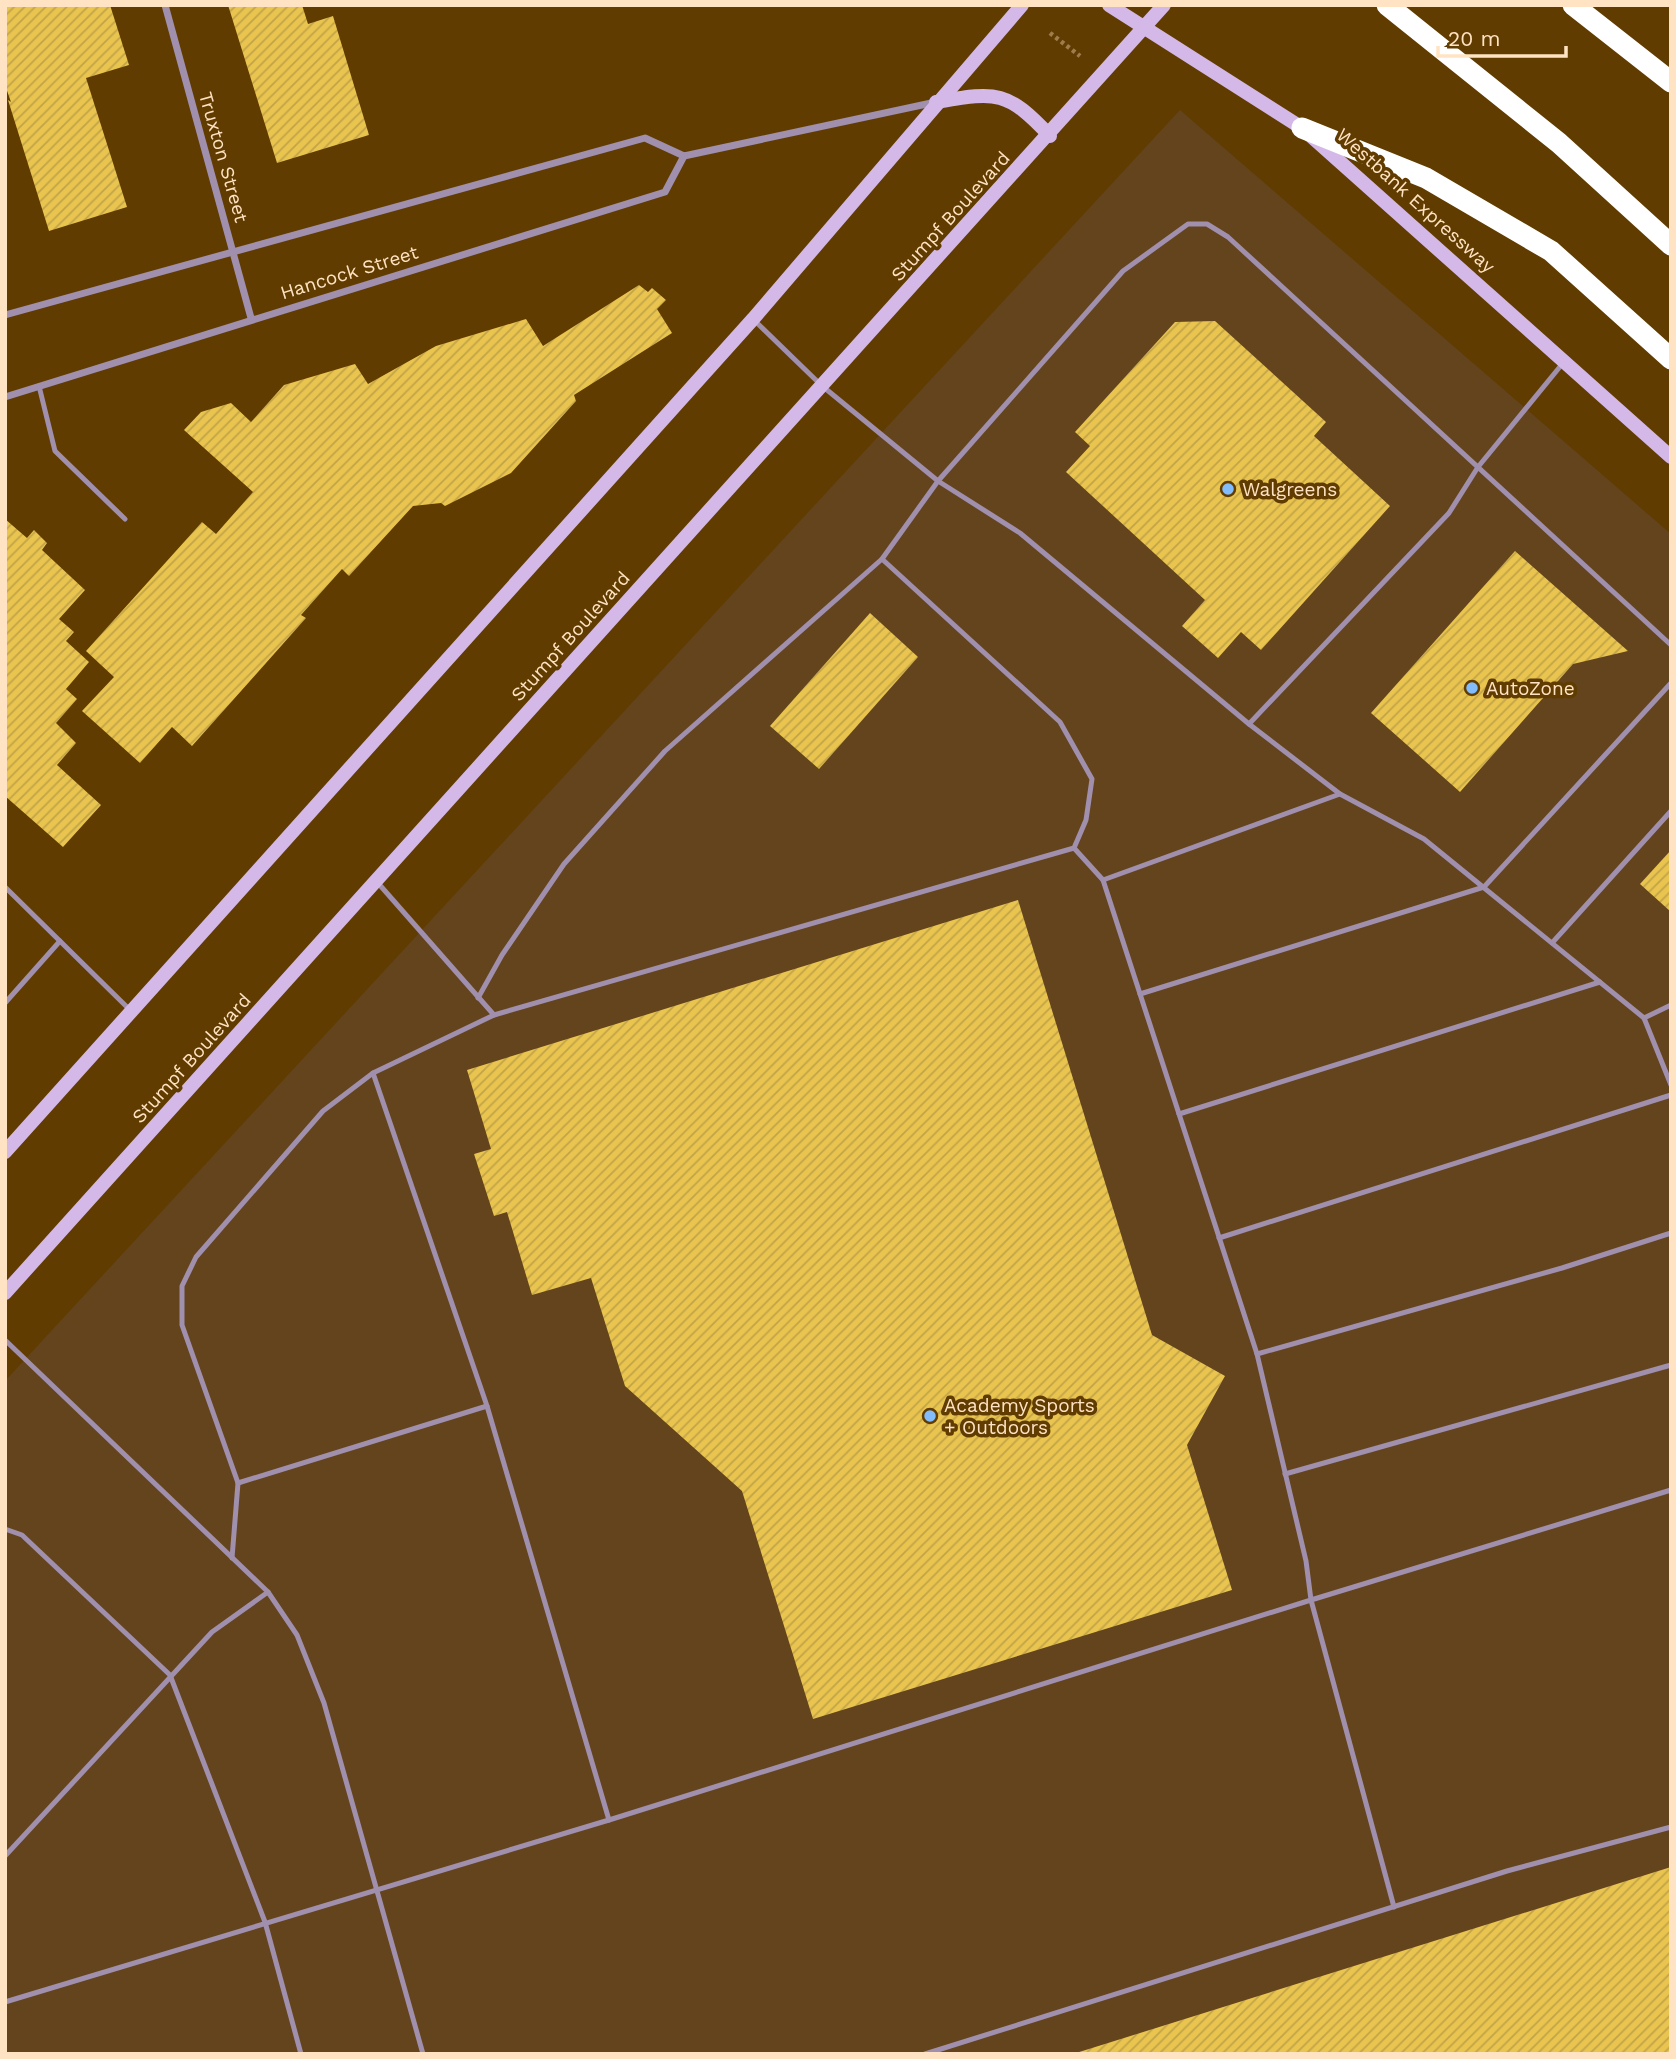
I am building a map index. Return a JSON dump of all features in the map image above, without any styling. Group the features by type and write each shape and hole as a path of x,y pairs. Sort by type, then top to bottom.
{"highway":[{"path":"1387,5 1559,143 1671,245"},
{"path":"1573,5 1671,82"},
{"path":"1302,128 1426,178 1551,251 1671,359"}],"main road":[{"path":"5,1152 753,319 936,102 1022,5"},
{"name":"Westbank Expressway","path":"1109,5 1302,128 1671,457"},
{"name":"Stumpf Boulevard","path":"5,1293 1164,5"},
{"path":"936,102 980,94 1003,97 1025,109 1049,135"}],"street":[{"name":"Truxton Street","path":"165,5 251,318"},
{"path":"5,315 645,138 684,156 936,102"},
{"name":"Hancock Street","path":"5,397 251,318 665,192 684,156"}],"lane":[{"path":"478,998 502,955 564,864 665,751 882,559 938,481 1123,271 1188,224 1207,224 1228,237 1671,645"},
{"path":"753,319 821,385 938,481 1020,533 1249,724 1340,794 1424,839 1644,1017 1671,1085"},
{"path":"1249,724 1449,513 1478,467 1563,363"},
{"path":"39,386 55,451 125,519"},
{"path":"882,559 1060,722 1092,779 1086,820 1074,848"},
{"path":"1140,993 1484,887 1671,683"},
{"path":"1104,880 1340,794"},
{"path":"1552,943 1671,811"},
{"path":"1074,848 1104,880 1257,1354 1306,1561 1311,1600 1394,1907"},
{"path":"232,1558 238,1483 182,1325 182,1286 196,1257 323,1111 373,1073 494,1015 1074,848"},
{"path":"376,880 494,1015"},
{"path":"5,887 131,1011"},
{"path":"5,1003 61,941"},
{"path":"1179,1114 1601,982"},
{"path":"1644,1017 1671,1005"},
{"path":"373,1073 487,1406 609,1820"},
{"path":"1219,1238 1671,1095"},
{"path":"1257,1354 1562,1268 1671,1233"},
{"path":"5,1340 268,1592 298,1635 324,1703 423,2054"},
{"path":"1285,1474 1671,1365"},
{"path":"238,1483 487,1406"},
{"path":"5,2003 609,1820 1671,1490"},
{"path":"5,1529 22,1535 170,1675 265,1923 301,2054"},
{"path":"5,1856 212,1632 268,1592"},
{"path":"925,2054 1507,1871 1671,1827"}],"path":[{"path":"1050,33 1090,63"}],"shaded area":[{"path":"1180,110 1671,534 1671,2054 5,2054 5,1381"}],"building":[{"path":"5,5 110,5 129,65 86,78 127,207 49,231 5,85"},
{"path":"228,5 302,5 308,24 333,16 369,135 277,163"},
{"path":"639,285 648,292 652,288 666,300 657,309 672,333 574,395 576,401 511,473 445,506 441,503 413,506 349,576 342,569 301,615 306,618 192,746 172,727 140,763 82,711 114,677 86,651 202,522 216,534 253,492 184,430 201,412 231,403 251,422 284,385 355,364 368,384 436,346 526,319 543,346"},
{"name":"Walgreens","path":"1215,321 1326,422 1314,436 1390,506 1261,650 1241,632 1218,658 1182,626 1205,600 1066,472 1090,446 1075,432 1175,322"},
{"path":"5,519 27,538 34,530 47,543 42,550 85,590 59,619 74,632 66,641 89,662 66,689 77,699 56,723 76,743 57,765 101,805 63,847 5,796"},
{"name":"AutoZone","path":"1515,551 1628,651 1573,664 1460,792 1371,713"},
{"path":"870,613 918,657 819,769 770,726"},
{"path":"1671,850 1671,912 1640,884"},
{"name":"Academy Sports + Outdoors","path":"1018,900 1152,1335 1225,1376 1187,1445 1232,1590 813,1719 742,1491 625,1386 591,1278 532,1295 507,1212 494,1216 474,1154 491,1149 467,1070"},
{"path":"1671,1867 1671,2054 1076,2054 1076,2053"}],"place":[{"name":"Walgreens","path":"1228,489"},
{"name":"AutoZone","path":"1472,688"},
{"name":"Academy Sports + Outdoors","path":"930,1416"}]}
